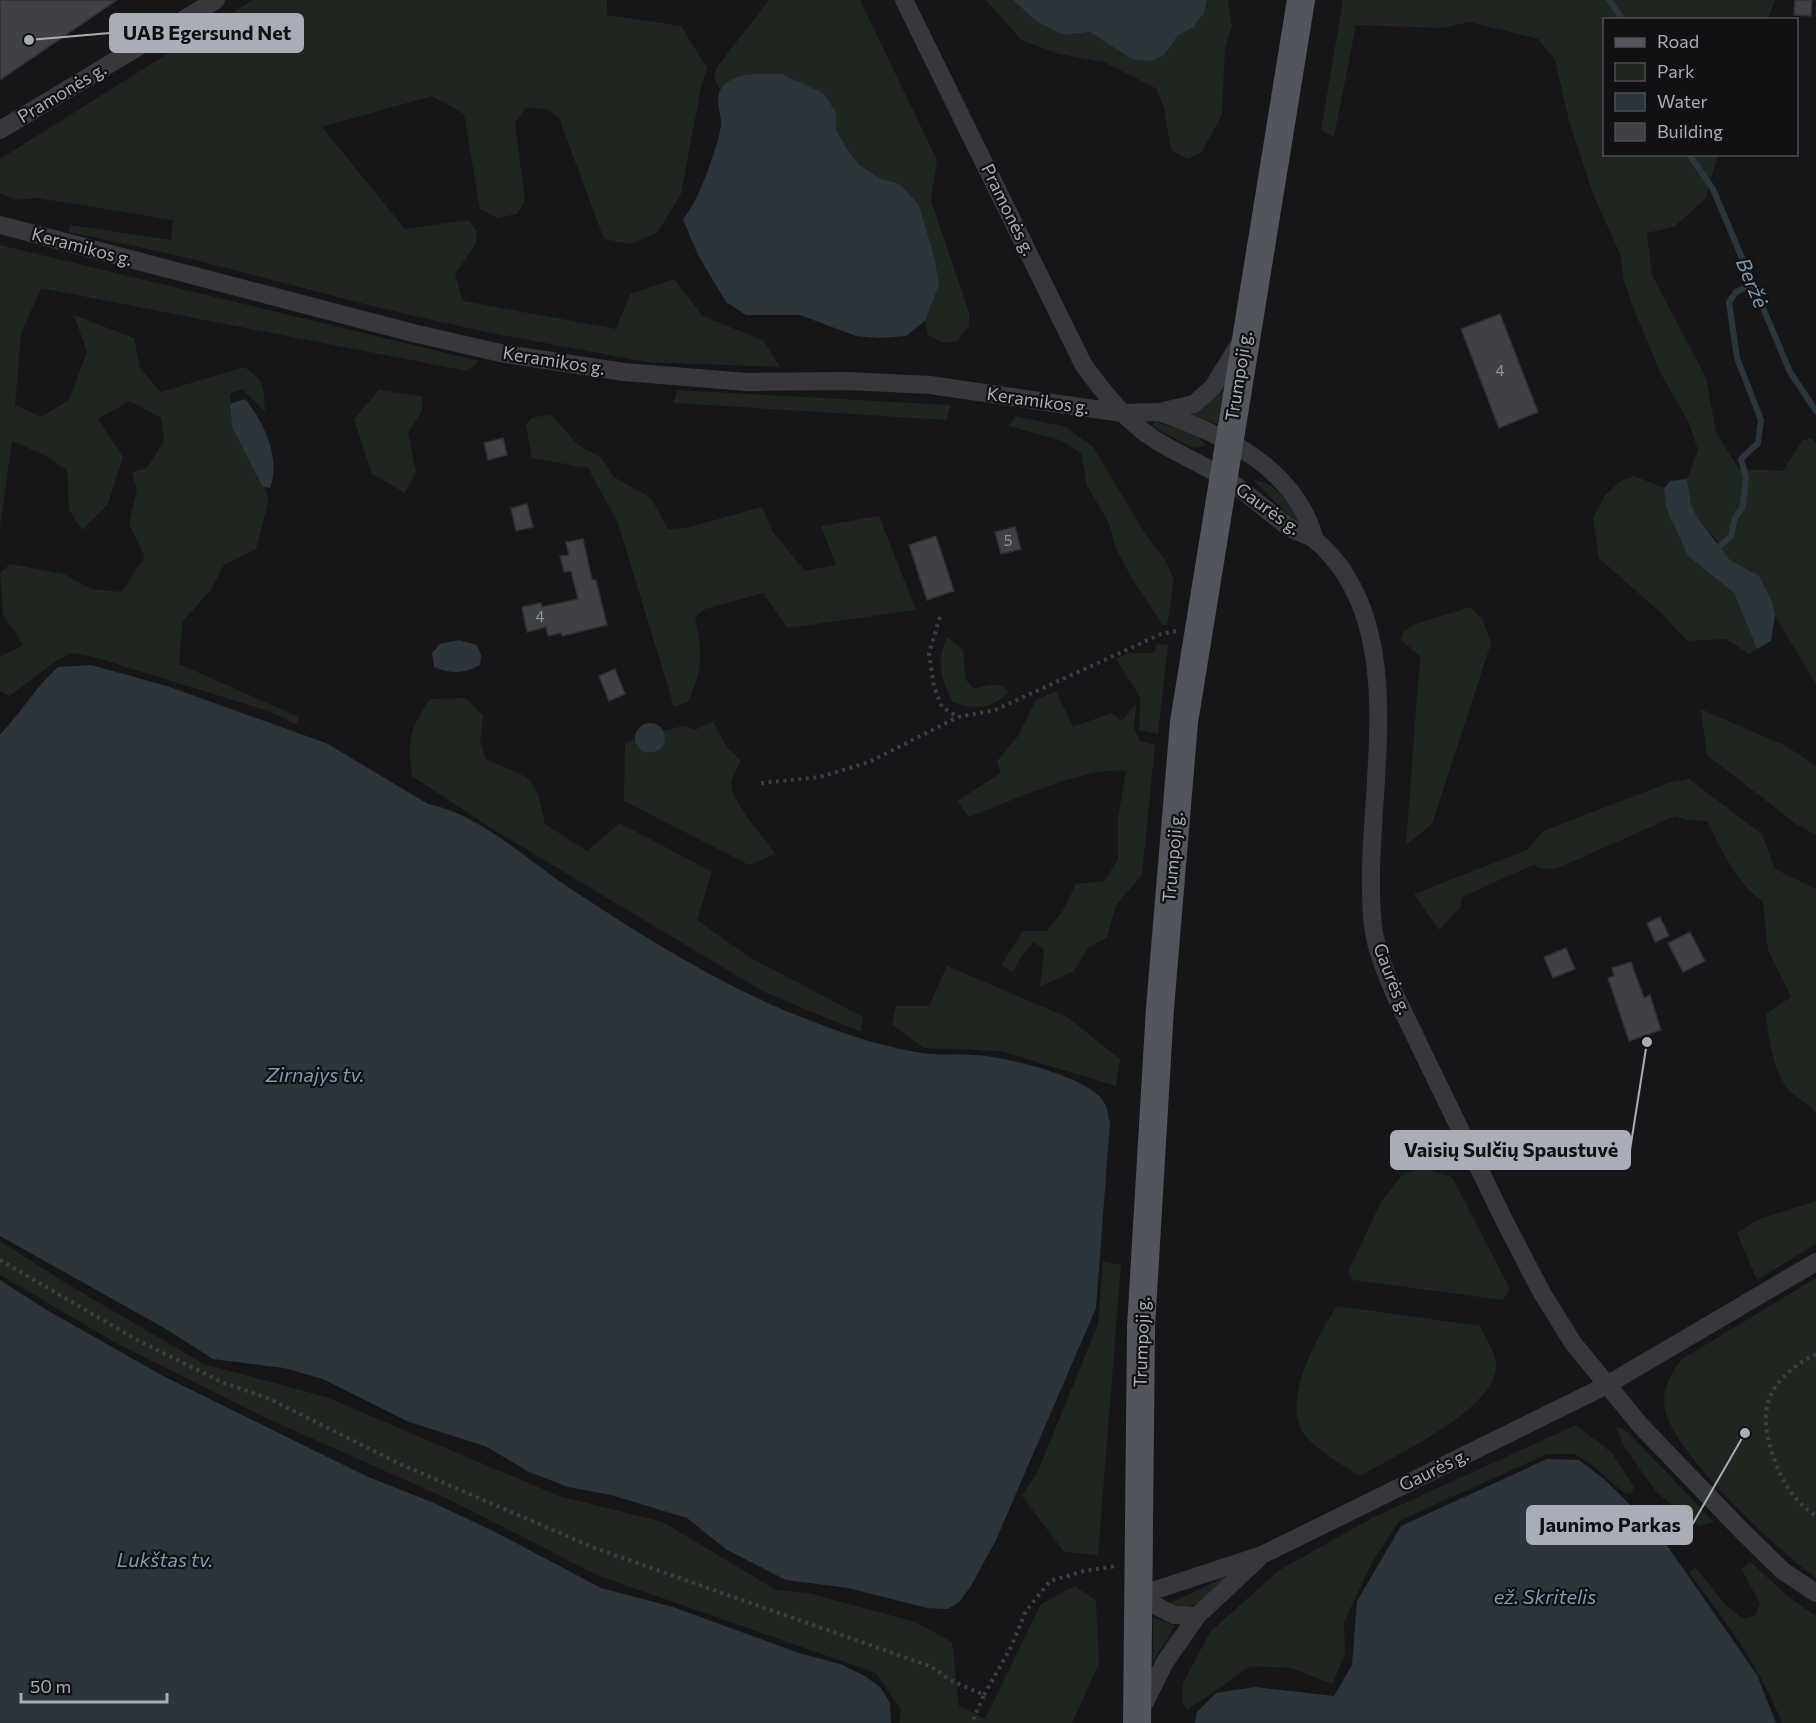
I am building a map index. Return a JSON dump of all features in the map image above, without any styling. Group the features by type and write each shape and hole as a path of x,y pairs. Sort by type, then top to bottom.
{"main road":[{"name":"Trumpoji g.","path":"1137,1721 1141,1327 1160,1008 1184,722 1222,476 1301,0"}],"street":[{"name":"Pramonės g.","path":"0,130 216,0"},
{"name":"Pramonės g.","path":"904,0 1083,364 1122,413 1153,438 1222,476"},
{"name":"Keramikos g.","path":"0,225 413,333 515,356 624,372 747,382 848,381 930,385 1122,413"},
{"path":"1122,413 1159,412 1194,405 1213,387 1247,331"},
{"path":"1159,412 1201,427 1228,441"},
{"name":"Gaurės g.","path":"1228,441 1254,456 1278,476 1308,516 1315,540"},
{"name":"Gaurės g.","path":"1222,476 1249,493 1288,527 1315,540 1344,572 1358,598 1371,638 1378,682 1372,891 1373,927 1381,960 1395,995 1531,1272 1573,1343 1605,1386 1743,1532 1783,1570 1816,1593"},
{"name":"Gaurės g.","path":"1137,1596 1262,1555 1605,1386 1816,1262"},
{"name":"Gaurės g.","path":"1137,1721 1165,1662 1197,1616 1262,1555"},
{"path":"1137,1596 1174,1615 1197,1616"}],"path":[{"path":"940,617 930,653 934,687 942,707 958,717"},
{"path":"761,783 820,777 868,762 958,717 995,710 1161,634 1199,626"},
{"path":"0,1260 137,1340 224,1383 270,1399 398,1463 592,1547 933,1667 950,1680 984,1695"},
{"path":"1816,1354 1786,1373 1773,1387 1766,1403 1764,1420 1767,1441 1778,1471 1791,1493 1816,1516"},
{"path":"972,1723 984,1695 1011,1647 1026,1611 1050,1581 1089,1570 1138,1566"}],"green space":[{"path":"253,0 607,0 607,15 681,26 707,68 701,87 681,194 657,233 631,244 604,239 559,118 546,109 526,108 515,123 525,201 517,214 497,218 480,209 464,114 432,96 322,127 405,229 468,220 477,231 476,244 455,274 463,301 616,329 630,294 674,279 703,316 764,341 780,367 647,362 490,333 380,308 188,258 69,232 70,225 171,240 173,220 37,198 16,200 0,193 0,159"},
{"path":"769,0 860,0 937,160 931,200 969,313 969,326 957,341 944,343 928,335 925,321 939,285 935,259 919,205 900,184 879,178 859,165 836,129 836,112 823,93 782,74 727,83 720,90 714,78 717,67"},
{"path":"986,0 1013,0 1063,35 1090,32 1165,54 1178,35 1193,28 1204,13 1207,0 1228,0 1232,26 1225,47 1222,115 1201,153 1187,159 1171,150 1164,108 1157,89 1104,62 1059,54 1021,40"},
{"path":"1343,0 1775,0 1768,18 1603,18 1603,156 1718,156 1705,199 1674,227 1647,233 1652,275 1706,378 1716,432 1739,469 1783,471 1803,440 1812,438 1816,443 1816,684 1775,616 1772,601 1723,553 1721,545 1699,520 1691,505 1687,479 1698,450 1689,423 1660,372 1633,307 1624,281 1620,254 1593,194 1569,121 1555,60 1538,39 1469,22 1443,28 1356,25 1334,137 1321,130"},
{"path":"0,245 479,361 467,371 41,288 21,334 15,405 41,417 69,400 87,352 74,315 134,338 140,368 161,392 244,367 260,381 265,412 242,389 230,394 232,427 253,463 269,499 256,549 224,565 210,591 183,621 179,664 299,717 297,725 271,712 94,657 71,653 56,661 9,696 0,691 0,657 23,645 3,615 0,573 10,564 64,574 91,589 121,592 145,557 129,524 137,490 132,472 147,468 164,441 161,418 130,401 98,419 123,457 108,504 82,530 69,510 67,470 44,455 12,441 0,528"},
{"path":"379,390 422,396 422,411 408,433 416,472 405,493 372,474 354,419"},
{"path":"677,390 950,405 947,420 674,403"},
{"path":"1223,392 1217,424 1192,415"},
{"path":"552,415 578,445 600,457 614,477 651,498 668,529 686,528 762,507 773,532 805,571 836,565 821,526 879,516 916,610 788,628 763,593 705,609 695,617 700,651 697,679 688,702 674,707 618,523 588,468 532,458 526,424 533,417"},
{"path":"1015,416 1066,427 1093,447 1144,532 1165,560 1174,580 1167,625 1163,625 1131,577 1115,546 1109,523 1087,486 1081,453 1060,440 1009,426"},
{"path":"1154,421 1197,435 1207,446 1193,448 1157,429 1153,425"},
{"path":"1634,476 1664,488 1666,508 1688,556 1734,593 1757,649 1749,654 1726,639 1687,641 1662,614 1599,558 1593,518 1605,495 1621,481"},
{"path":"1253,480 1261,481 1275,489 1301,521 1297,524"},
{"path":"1470,607 1482,619 1491,643 1432,824 1406,845 1420,656 1401,640 1403,632 1413,625"},
{"path":"947,637 963,650 966,680 974,689 997,685 1009,692 996,702 982,707 953,702 941,670 941,655"},
{"path":"1157,644 1168,645 1158,734 1139,730 1140,697 1116,659 1127,653 1154,653"},
{"path":"1056,691 1073,727 1111,713 1122,721 1136,704 1134,729 1140,741 1155,745 1142,875 1116,905 1107,937 1089,947 1074,971 1040,987 1044,949 1034,942 1020,958 1013,972 1001,965 1023,931 1047,931 1064,909 1076,884 1104,881 1118,860 1118,818 1126,771 1109,771 1069,779 969,817 957,801 1001,773 997,761 1018,736 1036,700"},
{"path":"466,698 483,716 480,741 486,759 529,780 538,795 545,824 587,851 620,823 712,872 697,920 749,957 863,1017 861,1032 764,992 497,832 412,776 410,743 414,727 430,699"},
{"path":"1701,709 1786,746 1816,766 1816,835 1796,824 1707,755"},
{"path":"713,721 726,746 741,761 732,781 734,795 751,822 776,854 749,865 624,801 625,744 634,739 637,747 650,754 659,751 665,736 663,731 683,726 695,730"},
{"path":"1689,779 1762,834 1775,869 1816,889 1816,1113 1787,1088 1772,1052 1766,1014 1791,997 1768,950 1763,902 1737,875 1707,821 1686,820 1675,816 1556,869 1538,868 1535,864 1462,897 1460,908 1439,930 1414,894 1527,850 1543,831 1668,783"},
{"path":"947,966 1067,1017 1120,1059 1116,1086 1000,1051 924,1048 892,1025 896,1006 929,1006"},
{"path":"1423,1168 1452,1177 1510,1289 1503,1300 1353,1280 1348,1272 1381,1202 1403,1174"},
{"path":"1816,1201 1816,1244 1757,1280 1737,1233 1757,1220"},
{"path":"0,1241 69,1285 204,1364 326,1397 559,1496 663,1522 776,1590 809,1593 915,1622 952,1642 959,1706 985,1719 1041,1604 1075,1586 1096,1601 1099,1664 1072,1723 899,1723 901,1710 876,1673 599,1576 448,1499 266,1418 116,1343 0,1275"},
{"path":"1103,1262 1121,1265 1098,1555 1064,1552 1022,1496 1038,1471 1098,1324"},
{"path":"1816,1278 1816,1578 1754,1524 1706,1475 1672,1428 1665,1409 1664,1395 1674,1370 1682,1359"},
{"path":"1337,1306 1480,1326 1496,1360 1492,1381 1480,1398 1463,1414 1442,1429 1360,1476 1312,1443 1302,1431 1297,1417 1297,1401 1305,1367"},
{"path":"1576,1425 1612,1453 1634,1487 1631,1494 1623,1492 1592,1465 1575,1454 1547,1454 1399,1521 1372,1563 1344,1622 1345,1655 1332,1684 1291,1668 1251,1666 1187,1710 1182,1701 1183,1683 1210,1632 1278,1571 1372,1518"},
{"path":"1616,1427 1626,1430 1714,1522 1699,1526 1657,1493 1624,1447"},
{"path":"1750,1561 1787,1596 1816,1616 1816,1723 1782,1723 1752,1663 1689,1573 1695,1567 1725,1604 1743,1619 1755,1615 1760,1604 1742,1570"},
{"path":"1242,1569 1208,1598 1198,1603 1188,1607 1168,1604"},
{"path":"1153,1617 1175,1626 1153,1662"}],"water":[{"path":"1013,0 1207,0 1204,13 1193,28 1178,35 1165,54 1152,61 1132,59 1090,32 1064,35 1036,21"},
{"path":"782,74 823,93 836,112 836,129 859,165 879,178 900,184 919,205 935,259 939,285 925,321 906,336 879,338 856,336 800,315 746,315 726,302 698,255 683,219 701,188 716,147 721,125 719,93 726,83 741,76"},
{"path":"245,399 258,418 269,441 273,465 270,488 263,487 232,427 230,404"},
{"path":"1687,479 1691,505 1699,520 1730,560 1759,576 1772,601 1775,615 1771,641 1757,649 1734,593 1688,556 1666,508 1664,488 1670,481"},
{"path":"459,640 477,645 481,655 480,665 457,672 434,667 432,653 440,644"},
{"name":"Zirnajys tv.","path":"91,665 167,686 326,743 428,804 467,818 485,828 631,928 756,998 871,1042 922,1053 986,1056 1014,1061 1069,1078 1097,1094 1106,1106 1110,1122 1096,1308 996,1540 971,1586 959,1602 948,1609 927,1608 848,1588 786,1580 727,1550 687,1518 611,1495 568,1487 529,1472 485,1446 409,1422 323,1379 284,1368 213,1359 166,1329 0,1236 0,735 58,667"},
{"path":"650,723 661,727 665,738 661,749 650,753 639,749 635,738 639,727"},
{"name":"Lukštas tv.","path":"0,1280 45,1309 163,1376 366,1476 434,1503 499,1534 601,1588 673,1607 799,1653 840,1664 865,1676 881,1688 890,1703 891,1723 0,1723"},
{"name":"ež. Skritelis","path":"1547,1459 1579,1460 1605,1480 1657,1531 1757,1675 1776,1723 1195,1723 1197,1712 1216,1693 1255,1687 1334,1696 1352,1665 1357,1601 1401,1526"}],"building":[{"path":"0,0 117,0 0,80"},
{"path":"1795,0 1812,0 1811,16 1794,15"},
{"path":"1500,314 1538,412 1499,428 1461,329"},
{"path":"503,438 507,455 488,460 484,443"},
{"path":"527,504 533,527 516,531 511,508"},
{"path":"1015,527 1021,549 1001,554 995,532"},
{"path":"936,536 954,591 927,600 909,545"},
{"path":"583,539 592,580 596,580 607,625 562,636 561,633 548,636 546,627 527,632 522,607 541,603 542,607 578,599 571,571 564,572 560,556 569,555 566,542"},
{"path":"615,669 625,694 609,701 599,676"},
{"path":"1660,917 1669,936 1655,942 1647,923"},
{"path":"1690,932 1705,961 1683,972 1668,943"},
{"path":"1566,948 1575,969 1553,978 1544,957"},
{"path":"1631,962 1644,998 1650,995 1661,1030 1629,1041 1608,978 1614,976 1612,968"}],"waterway":[{"name":"Beržė","path":"1609,0 1622,18"},
{"name":"Beržė","path":"1690,156 1713,189 1790,372 1816,411"},
{"path":"1721,545 1731,536 1735,518 1743,506 1746,477 1741,459 1758,443 1761,420 1737,358 1729,302 1736,292 1753,284"}],"place":[{"name":"UAB Egersund Net","path":"29,40"},
{"name":"Vaisių Sulčių Spaustuvė","path":"1647,1042"},
{"name":"Jaunimo Parkas","path":"1745,1433"}]}
